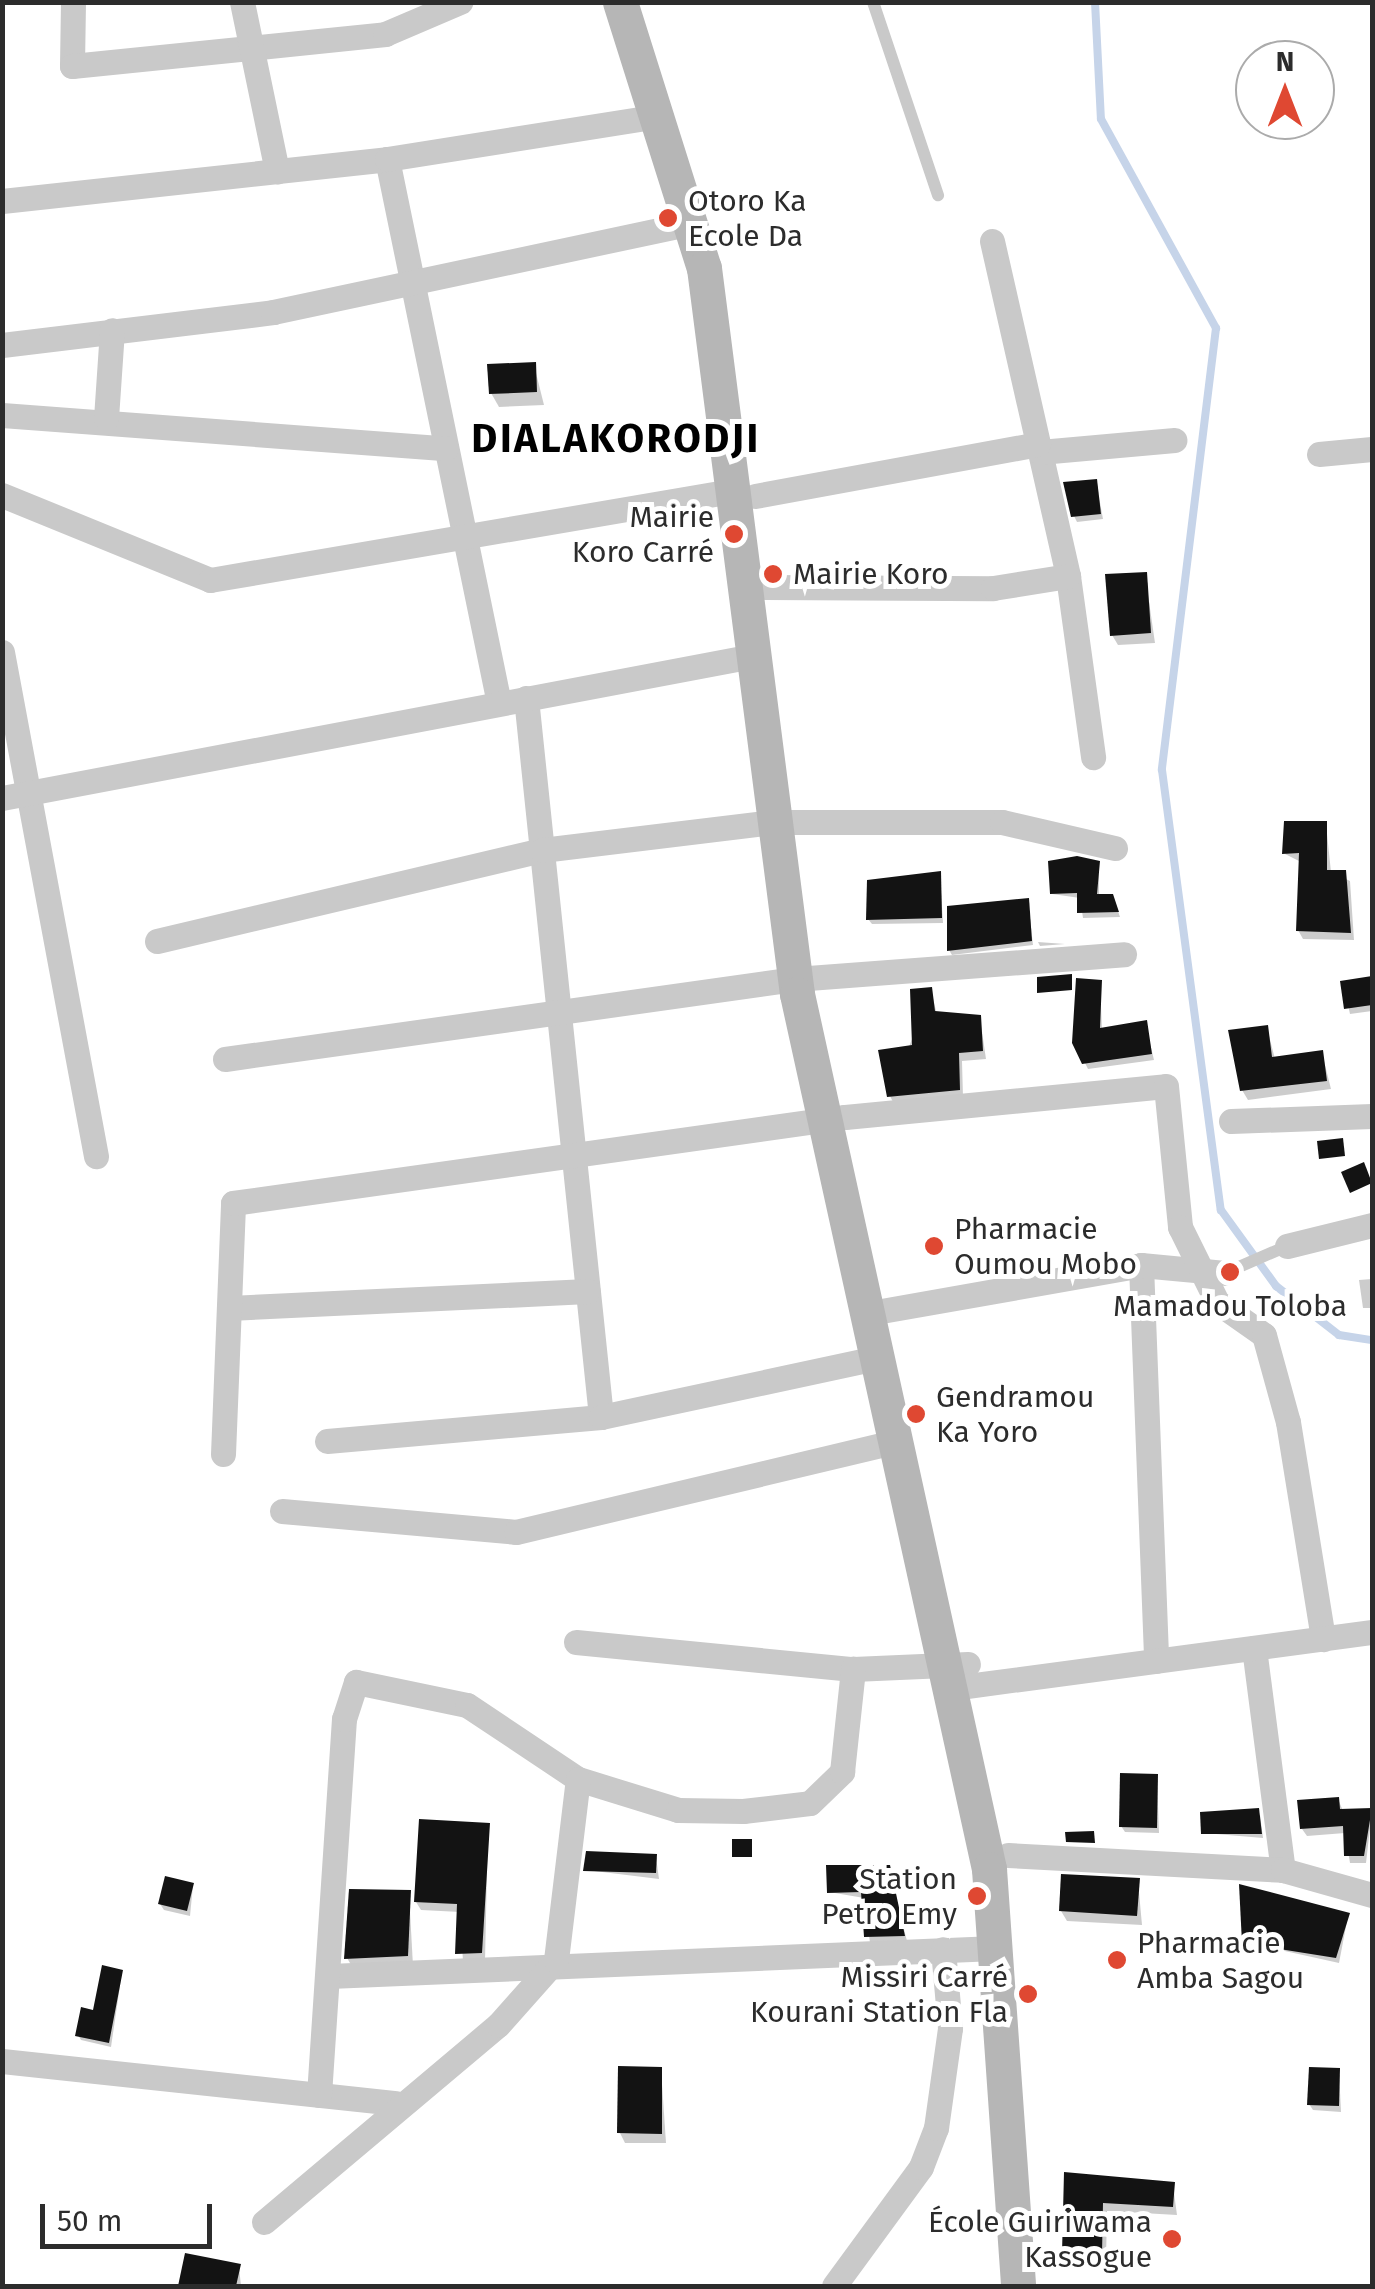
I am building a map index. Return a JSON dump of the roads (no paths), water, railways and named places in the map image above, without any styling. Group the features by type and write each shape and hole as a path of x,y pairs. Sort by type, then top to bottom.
{"main road":[{"path":"620,2 691,223 743,494 766,587 783,822"},
{"path":"645,2 724,264 753,656 783,822 805,979 960,1676 995,1948 1018,2286"},
{"path":"881,1310 880,1357 898,1441 1008,1856 1037,2286"}],"street":[{"path":"73,2 72,66 385,34 460,2"},
{"path":"242,2 248,51 277,171"},
{"path":"2,201 387,159 659,116"},
{"path":"387,159 499,703"},
{"path":"2,345 272,312 691,223"},
{"path":"992,242 1068,576 1093,757"},
{"path":"106,418 112,330"},
{"path":"2,415 106,418 446,448"},
{"path":"2,495 210,580 465,536 1039,448 1174,440"},
{"path":"1319,454 1372,449"},
{"path":"766,587 993,588 1068,576"},
{"path":"2,652 96,1156"},
{"path":"2,798 753,656"},
{"path":"526,698 601,1417"},
{"path":"157,941 542,850 783,822 1002,822 1115,848"},
{"path":"225,1059 558,1008 805,979 1124,954"},
{"path":"223,1454 233,1203 574,1160 835,1121 1166,1086 1180,1226 1214,1272 1217,1302 1264,1335 1288,1422 1323,1639"},
{"path":"1231,1121 1372,1116"},
{"path":"1287,1246 1372,1224"},
{"path":"881,1310 1141,1265 1214,1272"},
{"path":"1141,1265 1156,1661"},
{"path":"229,1308 588,1291"},
{"path":"326,1442 601,1417 880,1357"},
{"path":"282,1511 516,1532 898,1441"},
{"path":"576,1642 853,1670 960,1676 1156,1661 1372,1632"},
{"path":"1254,1648 1283,1870"},
{"path":"320,2095 344,1720 356,1682 468,1704 578,1779 678,1810 810,1803 842,1772 853,1670"},
{"path":"264,2222 396,2103 498,2024 556,1960 578,1779"},
{"path":"1008,1856 1283,1870 1372,1895"},
{"path":"329,1976 556,1960 995,1948"},
{"path":"834,2286 921,2167 936,2128 950,2028 943,1949"},
{"path":"2,2061 396,2103"}],"lane":[{"path":"873,2 938,195"},
{"path":"1214,1272 1287,1246"}],"waterway":[{"path":"1095,2 1101,119 1216,328 1162,770 1221,1210 1276,1286 1339,1335 1372,1340"}],"place":[{"name":"Otoro Ka Ecole Da","path":"668,218"},
{"name":"Mairie Koro Carré","path":"734,534"},
{"name":"Mairie Koro","path":"773,574"},
{"name":"Pharmacie Oumou Mobo","path":"934,1246"},
{"name":"Mamadou Toloba","path":"1230,1272"},
{"name":"Gendramou Ka Yoro","path":"916,1414"},
{"name":"Station Petro Emy","path":"977,1896"},
{"name":"Pharmacie Amba Sagou","path":"1117,1960"},
{"name":"Missiri Carré Kourani Station Fla","path":"1028,1994"},
{"name":"École Guiriwama Kassogue","path":"1172,2239"}],"district":[{"name":"DIALAKORODJI","path":"616,439"}]}
